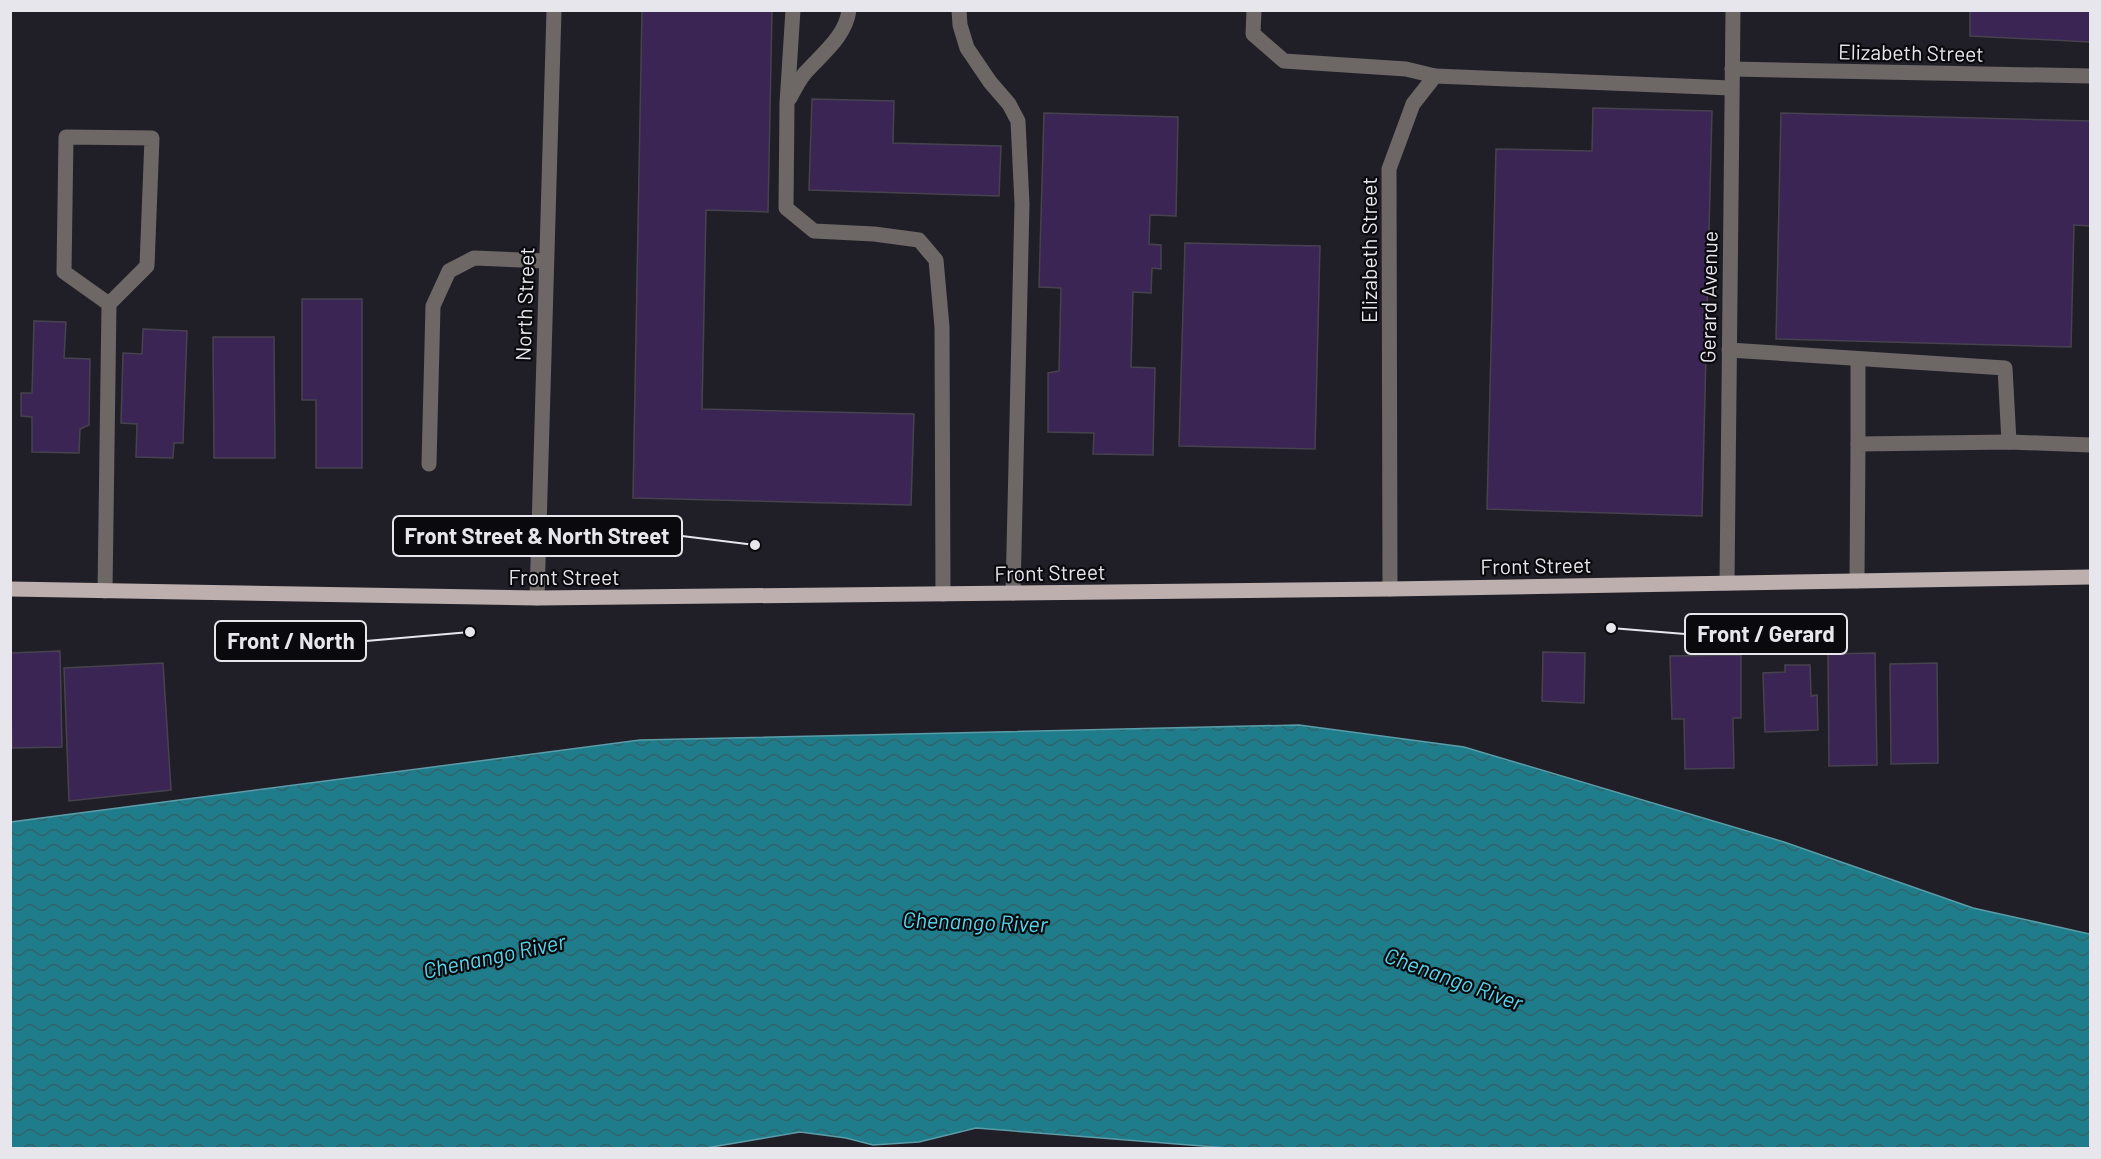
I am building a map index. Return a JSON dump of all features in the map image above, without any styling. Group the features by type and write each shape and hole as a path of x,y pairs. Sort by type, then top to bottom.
{"main road":[{"name":"Front Street","path":"10,589 537,598 1390,589 2091,577"}],"street":[{"name":"North Street","path":"537,598 554,10"},
{"path":"793,10 787,103 786,208 814,231 874,234 919,240 936,260 943,341 943,594"},
{"path":"787,103 803,75 824,54 848,23 849,10"},
{"path":"959,10 960,25 967,48 990,82 1009,104 1018,121 1023,204 1013,593"},
{"path":"1254,10 1254,34 1284,61 1406,69 1436,76 1731,88"},
{"name":"Gerard Avenue","path":"1727,583 1733,10"},
{"name":"Elizabeth Street","path":"1732,69 2091,76"},
{"name":"Elizabeth Street","path":"1390,589 1389,169 1413,104 1436,76"},
{"path":"105,591 109,304 147,266 152,138 66,136 64,272 109,304"},
{"path":"429,464 433,306 449,271 474,258 546,261"},
{"path":"1729,350 2005,368 2009,442"},
{"path":"1857,581 1858,358"},
{"path":"1858,444 2009,442 2091,445"}],"water":[{"name":"Chenango River","path":"1299,725 1464,747 1784,842 1973,908 2090,934 2090,1148 1227,1148 976,1128 919,1142 873,1145 846,1138 800,1132 706,1148 11,1148 11,822 640,740"}],"building":[{"path":"642,10 772,10 768,212 706,210 702,409 914,414 911,505 633,498"},
{"path":"1970,10 2090,10 2090,42 1970,36"},
{"path":"812,99 894,101 893,143 1001,146 999,196 809,190"},
{"path":"1593,108 1712,111 1702,516 1487,509 1496,149 1592,151"},
{"path":"1044,113 1178,117 1176,216 1150,215 1149,244 1161,245 1161,269 1152,268 1151,293 1133,292 1131,367 1155,368 1153,455 1093,454 1094,433 1048,432 1048,373 1059,371 1061,288 1039,287"},
{"path":"1781,113 2090,121 2090,226 2074,225 2071,347 1776,339"},
{"path":"1185,243 1320,246 1315,449 1179,446"},
{"path":"302,299 362,299 362,468 316,468 316,400 302,400"},
{"path":"34,321 66,322 64,358 90,359 89,425 80,429 79,453 32,452 32,417 21,416 21,393 32,393"},
{"path":"143,329 187,331 183,443 174,443 173,458 136,457 137,424 121,423 123,353 142,354"},
{"path":"213,337 274,337 275,458 214,458"},
{"path":"60,651 62,747 12,748 10,653"},
{"path":"1543,652 1585,653 1584,703 1542,701"},
{"path":"1875,653 1877,765 1829,766 1828,654"},
{"path":"1741,655 1741,718 1733,718 1734,768 1685,769 1684,719 1672,719 1670,656"},
{"path":"163,663 171,790 69,801 64,668"},
{"path":"1937,663 1938,763 1891,764 1890,664"},
{"path":"1785,665 1810,665 1811,696 1817,695 1818,730 1765,732 1763,673 1785,672"}],"place":[{"name":"Front Street & North Street","path":"755,545"},
{"name":"Front / Gerard","path":"1611,628"},
{"name":"Front / North","path":"470,632"}]}
